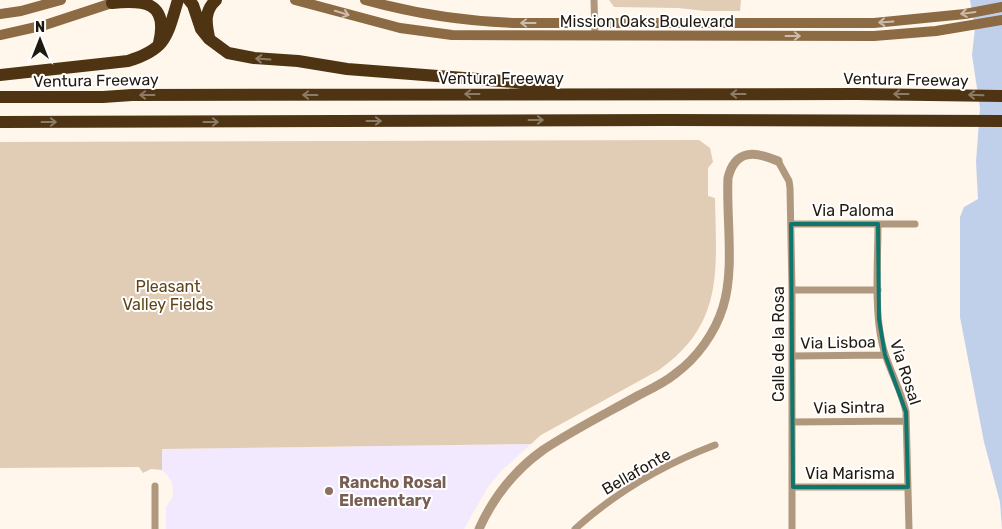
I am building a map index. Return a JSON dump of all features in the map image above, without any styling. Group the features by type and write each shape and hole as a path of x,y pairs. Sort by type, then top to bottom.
{"highway":[{"path":"0,75 128,61 146,56 158,47 166,36 171,26 178,0"},
{"path":"189,0 193,5 201,29 209,39 228,53 254,58 298,61 347,70 528,83 574,94"},
{"path":"209,39 206,20 208,12 216,0"},
{"path":"117,1 144,2 157,10 161,32 158,47"},
{"name":"Ventura Freeway","path":"0,97 574,94 1002,96"},
{"path":"0,122 950,120 1002,122"}],"main road":[{"path":"0,14 61,0"},
{"name":"Mission Oaks Boulevard","path":"295,0 376,22 432,34 470,36 874,36 936,31 1002,20"},
{"name":"Mission Oaks Boulevard","path":"364,0 422,14 471,21 594,23 874,23 934,18 1002,7"},
{"path":"0,35 45,25 117,1"},
{"path":"667,36 681,31 733,31 743,29 751,24"}],"street":[{"path":"594,0 595,35"},
{"path":"479,529 502,490 528,462 543,450 670,378 693,358 711,334 724,306 729,276 728,178 732,165 737,159 756,153 778,161"},
{"name":"Calle de la Rosa","path":"778,161 786,174 790,188 792,529"},
{"name":"Via Paloma","path":"791,224 915,224"},
{"name":"Via Rosal","path":"878,224 879,326 885,355 904,404 909,529"},
{"path":"792,290 878,290"},
{"name":"Via Lisboa","path":"792,356 885,355"},
{"name":"Via Sintra","path":"792,422 906,421"},
{"name":"Bellafonte","path":"575,529 620,493 694,453 715,445"},
{"path":"155,486 155,529"},
{"name":"Via Marisma","path":"793,487 908,487"}],"highlighted area":[{"path":"791,224 878,224 879,319 885,355 906,412 908,487 793,487"}],"shaded area":[{"name":"Rancho Rosal Elementary","path":"531,444 501,471 488,487 464,529 166,529 166,507 173,496 172,483 162,470 162,449"}],"green space":[{"path":"609,0 741,0 740,11 705,11 678,8 614,7"},
{"name":"Pleasant Valley Fields","path":"699,140 710,148 713,162 708,168 708,196 715,198 716,248 712,293 706,314 696,333 680,352 659,370 541,435 531,444 162,449 162,470 151,469 143,473 139,467 0,468 0,142"}],"water":[{"path":"970,0 1002,0 1002,529 1000,502 984,442 960,317 960,217 964,207 978,199 976,162 980,108 972,55 975,28"}],"place":[{"name":"Rancho Rosal Elementary","path":"329,491"}]}
